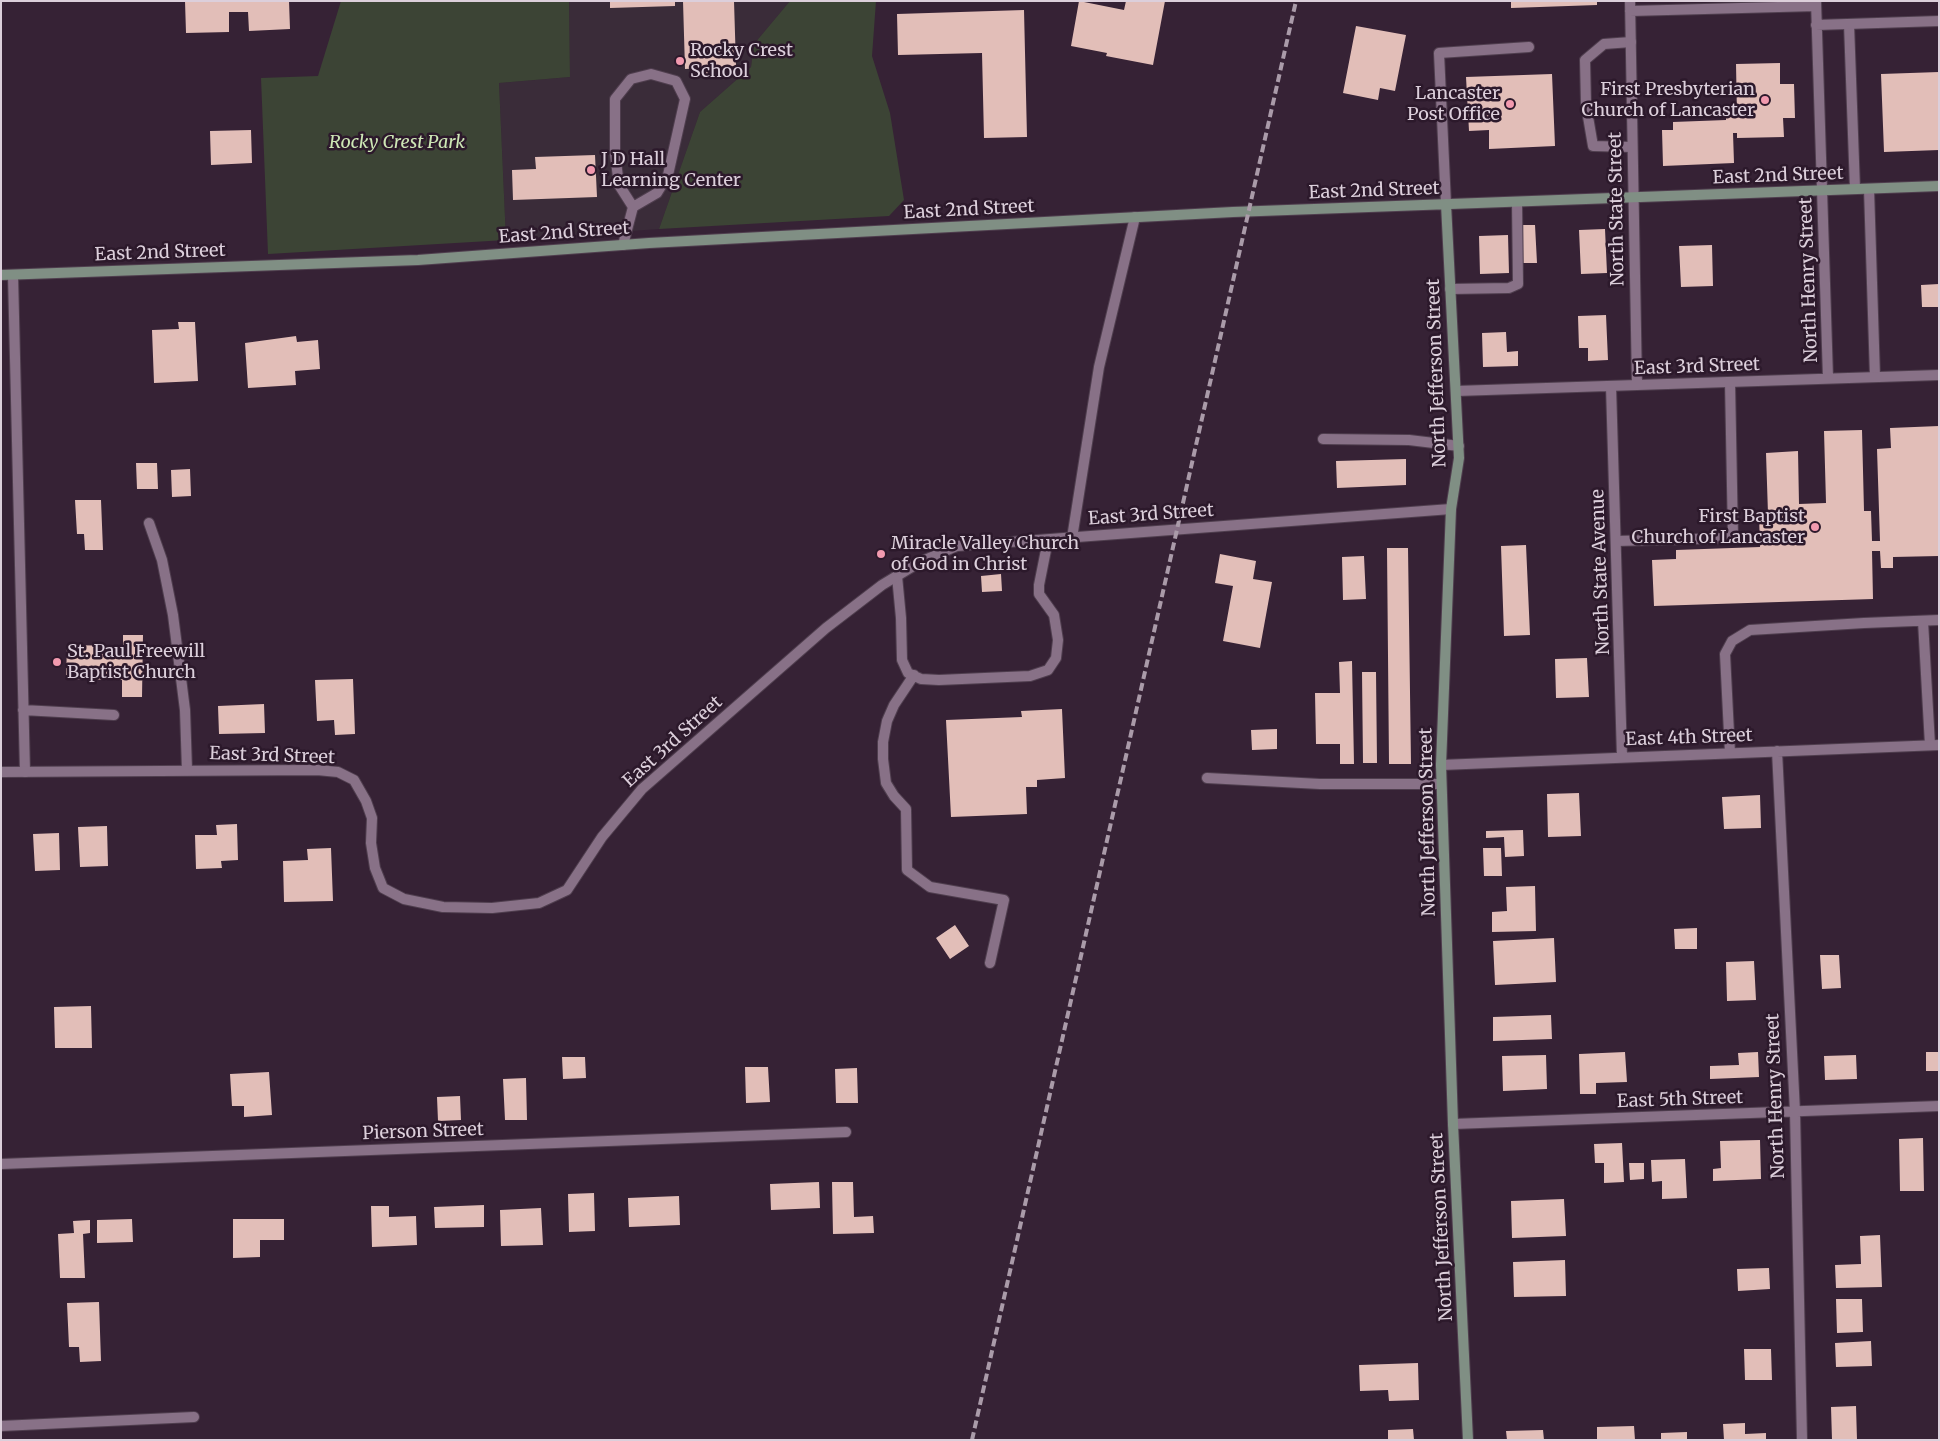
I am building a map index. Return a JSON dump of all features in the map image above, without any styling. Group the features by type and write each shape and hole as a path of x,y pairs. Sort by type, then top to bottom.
{"street":[{"path":"1630,6 1816,3"},
{"name":"North Henry Street","path":"1816,3 1828,378"},
{"name":"North State Street","path":"1630,6 1632,197 1637,385"},
{"path":"1816,25 1939,21"},
{"path":"1850,24 1855,189"},
{"path":"1630,42 1604,44 1586,60 1586,106 1593,146 1632,147"},
{"path":"1446,204 1439,53 1529,47"},
{"path":"623,245 632,207 619,185 615,154 615,99 631,79 651,74 676,81 685,99 668,175 657,193 632,207"},
{"name":"East 2nd Street","path":"1,275 418,260 623,245 1135,217 1939,186"},
{"path":"1869,189 1875,377"},
{"path":"1450,289 1509,288 1518,284 1517,202"},
{"name":"North Jefferson Street","path":"1446,204 1459,458 1451,509 1441,784 1453,1124 1468,1440"},
{"path":"1072,538 1099,367 1135,217"},
{"path":"13,275 25,772"},
{"name":"East 3rd Street","path":"1456,391 1939,375"},
{"path":"1616,541 1733,538 1730,382"},
{"name":"North State Avenue","path":"1611,386 1622,757"},
{"path":"1323,439 1410,440 1459,446"},
{"name":"East 3rd Street","path":"1,772 187,770 338,772 354,780 366,801 372,818 371,843 375,868 383,888 404,899 443,907 492,908 539,903 567,890 602,837 642,789 826,628 882,585 920,562 957,546 1451,509"},
{"path":"149,523 162,560 173,615 185,710 187,770"},
{"path":"897,576 902,660 908,673 921,679 939,680 1030,676 1048,670 1056,658 1058,640 1054,615 1039,594 1048,540"},
{"path":"1730,753 1725,654 1732,641 1750,630 1939,620"},
{"path":"1924,621 1934,745"},
{"path":"914,675 894,704 887,721 882,742 886,783 894,796 906,809 906,870 930,887 1004,900 990,963"},
{"path":"24,710 114,715"},
{"name":"East 4th Street","path":"1441,765 1934,745"},
{"name":"North Henry Street","path":"1776,751 1794,1112 1802,1440"},
{"path":"1207,778 1320,784 1441,784"},
{"name":"East 5th Street","path":"1453,1124 1939,1106"},
{"name":"Pierson Street","path":"1,1164 846,1132"},
{"path":"1,1426 194,1417"}],"shaded area":[{"name":"J D Hall Learning Center","path":"569,1 790,1 754,44 751,67 700,112 659,229 506,240 499,83 570,77"}],"green space":[{"name":"Rocky Crest Park","path":"341,1 569,1 570,77 499,83 506,240 268,254 261,78 318,76"},
{"path":"790,1 876,1 872,56 890,113 904,200 889,216 659,229 700,112 751,67 754,44"}],"building":[{"path":"185,1 289,1 290,29 249,31 248,12 229,12 229,32 186,33"},
{"path":"610,1 675,1 675,6 610,8"},
{"path":"683,1 734,1 736,66 717,67 717,76 704,77 704,68 685,69"},
{"path":"1079,1 1124,10 1126,1 1165,1 1153,65 1106,56 1107,53 1071,46"},
{"path":"1511,1 1597,1 1597,5 1511,8"},
{"path":"1024,10 1027,137 984,138 982,53 898,55 897,14"},
{"path":"1356,26 1406,35 1395,91 1380,88 1378,100 1343,93"},
{"name":"First Presbyterian Church of Lancaster","path":"1780,63 1780,84 1794,84 1795,118 1783,118 1784,137 1737,138 1737,133 1733,133 1734,163 1663,166 1662,130 1673,130 1673,122 1726,120 1726,116 1737,116 1736,64"},
{"path":"1939,72 1939,150 1884,152 1881,74"},
{"name":"Lancaster Post Office","path":"1552,74 1555,146 1489,149 1489,130 1469,131 1466,77"},
{"path":"251,130 252,163 211,165 210,131"},
{"path":"595,155 597,197 513,200 512,170 536,169 535,157"},
{"path":"1520,225 1535,225 1537,263 1521,263"},
{"path":"1605,229 1607,273 1581,274 1579,230"},
{"path":"1508,235 1509,273 1480,274 1479,236"},
{"path":"1712,245 1713,286 1681,287 1679,246"},
{"path":"1939,284 1939,307 1922,307 1921,285"},
{"path":"1606,315 1608,360 1588,361 1588,348 1579,348 1578,316"},
{"path":"178,322 195,322 198,381 154,383 152,330 179,329"},
{"path":"1506,332 1507,352 1518,351 1518,366 1483,367 1482,333"},
{"path":"296,336 297,342 318,340 320,369 295,371 296,385 248,388 245,343"},
{"name":"First Baptist Church of Lancaster","path":"1939,426 1939,556 1893,557 1893,568 1881,568 1880,551 1872,551 1873,599 1654,606 1652,560 1676,559 1676,550 1760,547 1759,514 1768,514 1766,453 1798,451 1799,504 1826,503 1824,431 1862,430 1864,511 1871,511 1872,541 1880,541 1877,449 1891,448 1890,428"},
{"path":"1406,459 1406,485 1337,488 1336,461"},
{"path":"136,463 157,463 158,489 137,489"},
{"path":"190,469 191,496 172,497 171,470"},
{"path":"75,500 101,500 103,550 85,550 84,534 77,534"},
{"path":"1526,545 1530,635 1504,636 1501,546"},
{"path":"1387,548 1408,548 1411,764 1389,764"},
{"path":"1220,554 1256,561 1253,579 1272,582 1260,648 1223,641 1233,586 1215,583"},
{"path":"1364,556 1366,599 1343,600 1342,557"},
{"path":"1001,574 1002,591 982,592 981,576"},
{"path":"123,635 143,635 142,697 122,697 122,680 66,679 67,645 123,646"},
{"path":"1587,658 1589,697 1556,698 1555,659"},
{"path":"1352,661 1354,764 1340,764 1340,744 1316,744 1315,693 1340,693 1339,662"},
{"path":"1362,672 1376,672 1377,763 1363,763"},
{"path":"353,679 355,734 335,735 334,720 317,721 315,680"},
{"path":"264,704 265,733 219,734 218,706"},
{"path":"1062,709 1065,778 1037,780 1037,787 1026,787 1027,814 951,817 946,720 1022,717 1021,711"},
{"path":"1277,729 1277,749 1252,750 1251,730"},
{"path":"1579,793 1581,836 1548,837 1547,794"},
{"path":"1760,795 1761,828 1724,829 1722,797"},
{"path":"237,824 238,860 221,861 222,868 196,869 195,835 217,835 216,825"},
{"path":"107,826 108,866 80,867 78,827"},
{"path":"1523,830 1524,856 1505,857 1504,837 1486,838 1486,831"},
{"path":"59,833 60,870 35,871 33,834"},
{"path":"331,848 333,901 284,902 283,861 308,860 307,849"},
{"path":"1483,848 1501,848 1502,876 1484,876"},
{"path":"1535,886 1536,931 1492,932 1492,912 1507,911 1506,887"},
{"path":"955,925 969,946 950,959 936,938"},
{"path":"1697,928 1697,949 1675,949 1674,929"},
{"path":"1554,938 1556,982 1495,985 1493,941"},
{"path":"1820,955 1839,955 1841,988 1822,989"},
{"path":"1754,961 1756,1000 1727,1001 1726,962"},
{"path":"91,1006 92,1048 55,1048 54,1007"},
{"path":"1551,1015 1552,1039 1493,1041 1493,1017"},
{"path":"1625,1052 1627,1082 1596,1083 1596,1094 1580,1094 1579,1054"},
{"path":"1758,1052 1759,1077 1710,1079 1710,1066 1739,1065 1738,1053"},
{"path":"1926,1052 1939,1052 1939,1071 1926,1071"},
{"path":"1546,1055 1547,1089 1503,1091 1502,1056"},
{"path":"1856,1055 1857,1079 1825,1080 1824,1056"},
{"path":"562,1057 585,1057 586,1078 563,1079"},
{"path":"745,1067 768,1067 770,1102 746,1103"},
{"path":"857,1068 858,1103 836,1103 835,1069"},
{"path":"269,1072 272,1115 244,1117 244,1106 232,1106 230,1074"},
{"path":"526,1078 527,1120 505,1120 503,1079"},
{"path":"460,1096 461,1120 438,1121 437,1097"},
{"path":"1923,1138 1924,1191 1900,1191 1899,1139"},
{"path":"1760,1140 1761,1179 1713,1181 1713,1169 1721,1168 1720,1141"},
{"path":"1622,1143 1624,1182 1604,1183 1604,1163 1595,1163 1594,1144"},
{"path":"1685,1159 1687,1198 1662,1199 1662,1181 1652,1182 1651,1160"},
{"path":"1629,1163 1644,1163 1644,1179 1630,1180"},
{"path":"819,1182 820,1208 771,1210 770,1184"},
{"path":"832,1182 853,1182 854,1217 873,1216 874,1233 833,1234"},
{"path":"594,1193 595,1231 569,1232 568,1194"},
{"path":"679,1196 680,1225 629,1227 628,1198"},
{"path":"1564,1199 1566,1236 1512,1238 1511,1201"},
{"path":"484,1205 484,1227 435,1228 434,1207"},
{"path":"371,1206 389,1206 389,1217 416,1216 417,1245 372,1247"},
{"path":"541,1208 543,1245 501,1246 500,1210"},
{"path":"132,1219 133,1242 97,1243 97,1220"},
{"path":"233,1219 284,1219 284,1240 260,1240 260,1257 233,1258"},
{"path":"90,1220 90,1233 83,1234 85,1278 60,1278 58,1234 74,1233 73,1221"},
{"path":"1880,1235 1882,1287 1836,1288 1835,1265 1861,1264 1860,1236"},
{"path":"1565,1260 1566,1296 1514,1297 1513,1262"},
{"path":"1769,1268 1770,1289 1738,1291 1737,1269"},
{"path":"1836,1299 1862,1299 1863,1332 1837,1333"},
{"path":"99,1302 101,1361 80,1362 79,1347 69,1347 67,1303"},
{"path":"1871,1341 1872,1366 1836,1367 1835,1343"},
{"path":"1744,1349 1771,1349 1772,1380 1745,1380"},
{"path":"1418,1363 1419,1400 1389,1401 1388,1390 1360,1391 1359,1365"},
{"path":"1856,1406 1857,1440 1832,1440 1831,1407"},
{"path":"1745,1423 1745,1434 1766,1433 1766,1440 1724,1440 1723,1424"},
{"path":"1634,1426 1635,1440 1597,1440 1597,1427"},
{"path":"1413,1429 1414,1440 1388,1440 1388,1430"},
{"path":"1543,1430 1544,1440 1507,1440 1506,1431"},
{"path":"1687,1432 1687,1440 1661,1440 1661,1433"}],"railway":[{"path":"972,1440 1296,1"}],"place":[{"name":"Rocky Crest School","path":"680,61"},
{"name":"First Presbyterian Church of Lancaster","path":"1765,100"},
{"name":"Lancaster Post Office","path":"1510,104"},
{"name":"J D Hall Learning Center","path":"591,170"},
{"name":"First Baptist Church of Lancaster","path":"1815,527"},
{"name":"Miracle Valley Church of God in Christ","path":"881,554"},
{"name":"St. Paul Freewill Baptist Church","path":"57,662"}]}
